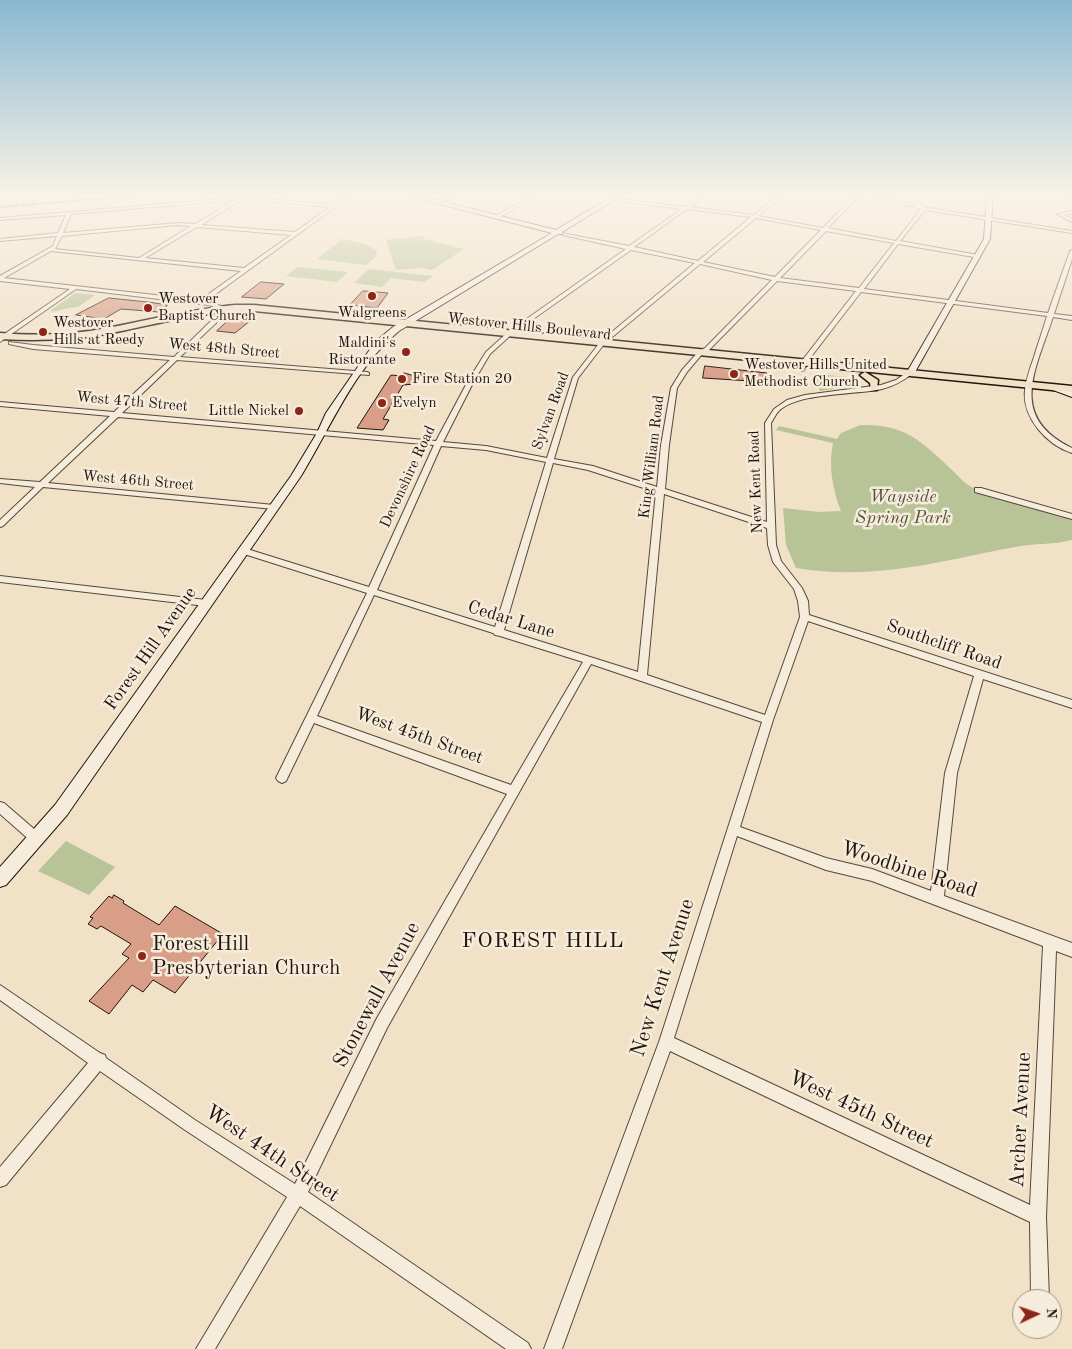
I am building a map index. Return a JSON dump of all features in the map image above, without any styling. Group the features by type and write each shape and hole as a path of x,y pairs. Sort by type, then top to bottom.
{"main road":[{"name":"Forest Hill Avenue","path":"0,879 61,810 244,551 322,433 340,414 382,340 520,257"},
{"path":"908,376 978,257"},
{"path":"186,314 201,307 205,302 254,306 272,310"},
{"name":"Westover Hills Boulevard","path":"80,337 186,314 220,311 272,310 405,327"},
{"name":"Westover Hills Boulevard","path":"3,340 80,337 220,311 507,336 1028,387 1072,389"},
{"name":"Westover Hills Boulevard","path":"803,365 865,375 908,376"},
{"path":"865,375 875,382 874,388"},
{"name":"Westover Hills Boulevard","path":"1056,388 1072,394"}],"street":[{"path":"0,279 39,257"},
{"path":"120,257 245,270"},
{"path":"140,259 143,257"},
{"path":"205,302 263,257"},
{"name":"Devonshire Road","path":"282,778 371,593 439,443 471,380 488,354 507,336 616,257"},
{"path":"668,257 776,279 1072,318"},
{"name":"Sylvan Road","path":"498,633 549,458 575,378 600,346 708,257"},
{"name":"King William Road","path":"642,677 665,445 674,388 684,371 698,355 707,349 797,257"},
{"path":"803,365 886,257"},
{"path":"1070,257 1026,395 1028,406 1043,432 1052,441 1072,451"},
{"path":"0,279 220,305 220,311 175,358 0,524"},
{"path":"3,340 76,287"},
{"path":"80,337 80,350"},
{"name":"West 48th Street","path":"3,340 33,347 363,373"},
{"name":"New Kent Road","path":"805,617 803,601 798,588 777,562 772,545 768,423 776,410 808,398 874,388 908,376"},
{"name":"West 47th Street","path":"0,404 439,443 549,458 590,468 771,526"},
{"name":"West 46th Street","path":"0,480 42,486 274,507"},
{"path":"978,490 1072,517"},
{"name":"Cedar Lane","path":"244,551 371,593 642,677 768,720"},
{"path":"0,579 206,603"},
{"name":"Southcliff Road","path":"805,617 886,641 979,676 1072,704"},
{"name":"New Kent Avenue","path":"553,1349 666,1042 768,720 805,617"},
{"name":"Stonewall Avenue","path":"205,1349 298,1196 382,1023 588,661"},
{"path":"937,898 951,773 979,676"},
{"name":"West 45th Street","path":"311,718 513,791"},
{"path":"0,807 37,839"},
{"name":"Woodbine Road","path":"734,830 826,864 857,870 937,898 1072,950"},
{"name":"Archer Avenue","path":"1040,1289 1038,1217 1050,942"},
{"name":"West 44th Street","path":"0,992 100,1060 190,1125 298,1196 522,1349"},
{"name":"West 45th Street","path":"666,1042 1038,1217"},
{"path":"0,1179 100,1060"}],"green space":[{"path":"320,257 376,257 366,265 317,259"},
{"path":"392,257 452,257 432,270 422,268 396,270"},
{"path":"297,267 348,272 337,282 286,276"},
{"path":"369,269 433,276 424,282 391,278 382,287 354,283"},
{"path":"75,293 95,295 78,307 50,311"},
{"path":"814,374 848,377 851,386 820,391"},
{"name":"Wayside Spring Park","path":"861,425 876,425 901,431 911,436 973,488 1072,518 1072,540 1022,546 907,568 880,571 825,571 796,568 786,545 783,508 819,512 841,511 832,478 831,460 833,443 776,430 779,426 837,439 841,433"},
{"path":"66,841 115,867 89,895 38,871"}],"building":[{"path":"261,282 284,284 266,299 242,297"},
{"name":"Walgreens","path":"363,291 388,293 377,308 350,305"},
{"name":"Westover Baptist Church","path":"109,298 168,305 159,312 121,309 104,319 76,315"},
{"path":"230,319 250,321 235,333 217,331"},
{"name":"Westover Hills United Methodist Church","path":"705,366 767,373 767,382 703,378"},
{"name":"Evelyn","path":"404,373 419,377 414,384 403,385 383,419 389,420 383,430 357,428 391,375 402,376"},
{"name":"Forest Hill Presbyterian Church","path":"114,895 124,901 123,903 159,925 175,906 223,934 175,993 153,980 143,992 132,985 109,1014 89,1001 129,958 122,954 131,944 101,926 97,929 88,924 93,918 90,917 109,896 112,898"}],"place":[{"name":"Walgreens","path":"372,296"},
{"name":"Westover Baptist Church","path":"148,308"},
{"name":"Westover Hills at Reedy","path":"43,332"},
{"name":"Maldini's Ristorante","path":"406,352"},
{"name":"Westover Hills United Methodist Church","path":"734,374"},
{"name":"Fire Station 20","path":"402,379"},
{"name":"Evelyn","path":"382,403"},
{"name":"Little Nickel","path":"299,411"},
{"name":"Forest Hill Presbyterian Church","path":"142,956"}],"district":[{"name":"FOREST HILL","path":"543,941"}]}
